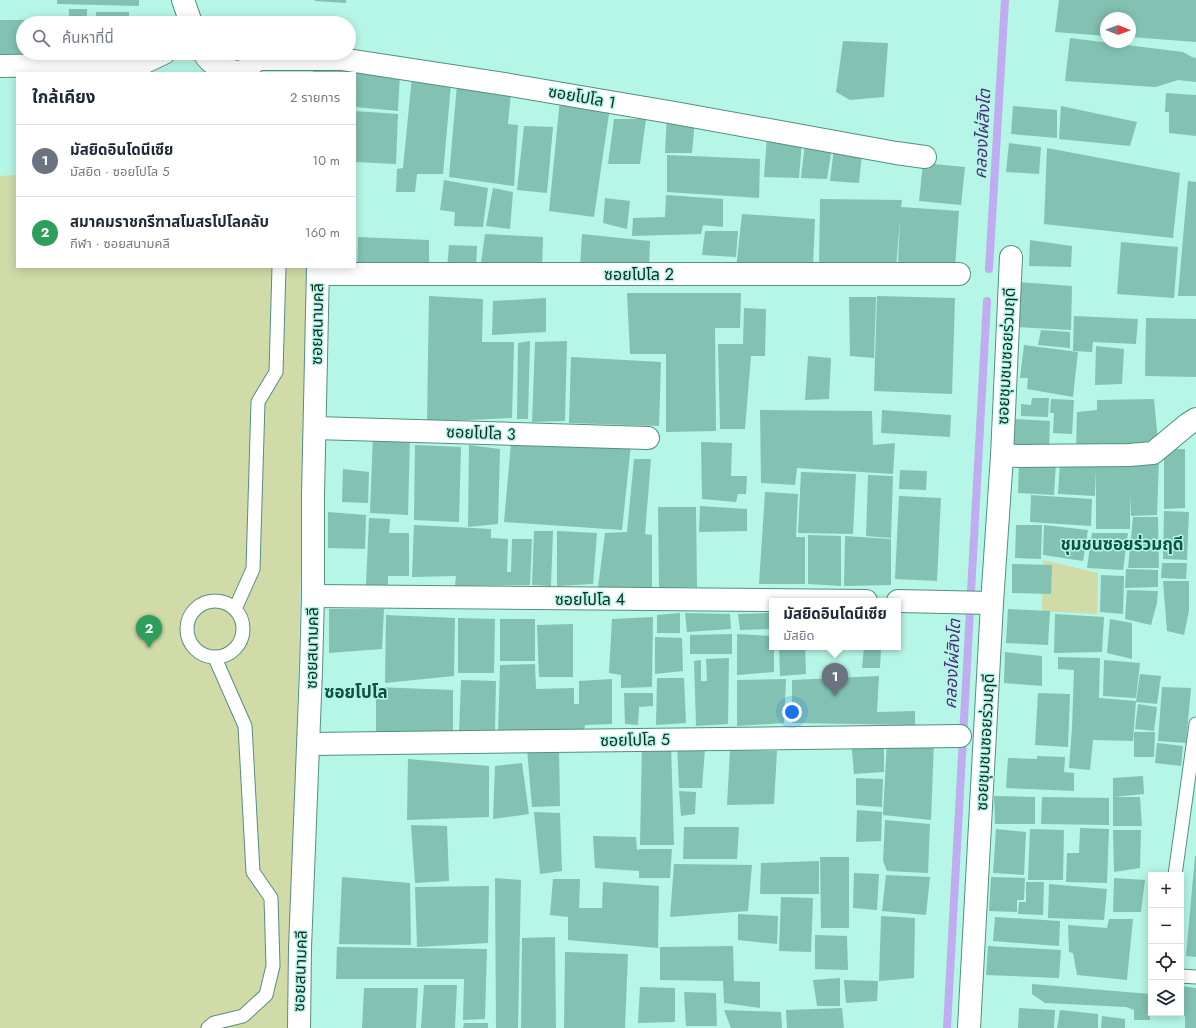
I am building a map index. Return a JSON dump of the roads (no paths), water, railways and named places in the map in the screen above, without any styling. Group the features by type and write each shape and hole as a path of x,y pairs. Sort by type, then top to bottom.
{"street":[{"path":"183,0 189,16"},
{"path":"0,66 141,64 149,60"},
{"name":"ซอยโปโล 1","path":"242,72 257,60"},
{"name":"ซอยโปโล 1","path":"348,60 510,85 925,157"},
{"path":"210,63 221,68 237,72"},
{"name":"ซอยชุมชนซอยร่วมฤดี","path":"968,1028 985,602 1002,456 1010,257"},
{"name":"ซอยโปโล 2","path":"318,270 959,274"},
{"name":"ซอยสนามคลี","path":"299,1028 300,948 309,744 313,596 313,495 318,270"},
{"path":"1002,456 1129,455 1153,453 1196,419"},
{"name":"ซอยโปโล 3","path":"315,428 648,438"},
{"name":"ซอยโปโล 4","path":"313,596 769,600"},
{"path":"901,601 985,602"},
{"name":"ซอยโปโล 5","path":"309,744 960,736"}],"lane":[{"path":"235,609 252,569 258,402 276,372 279,268"},
{"path":"218,601 235,609 241,617 243,626 243,636 239,645 233,652 225,656 215,658 206,657 198,653 188,638 187,630 188,620 193,612 200,605 218,601"},
{"path":"208,1028 214,1023 243,1016 266,995 273,966 271,898 253,872 244,726 215,658"},
{"path":"1175,872 1196,724"},
{"path":"1184,976 1196,977"}],"waterway":[{"name":"คลองไผ่สิงโต","path":"989,269 1005,0"},
{"name":"คลองไผ่สิงโต","path":"947,1028 987,301"}],"place":[{"name":"สมาคมราชกรีฑาสโมสรโปโลคลับ","path":"149,648"},
{"name":"มัสยิดอินโดนีเซีย","path":"835,696"}],"district":[{"name":"ชุมชนซอยร่วมฤดี","path":"1122,544"},
{"name":"ซอยโปโล","path":"356,692"}]}
